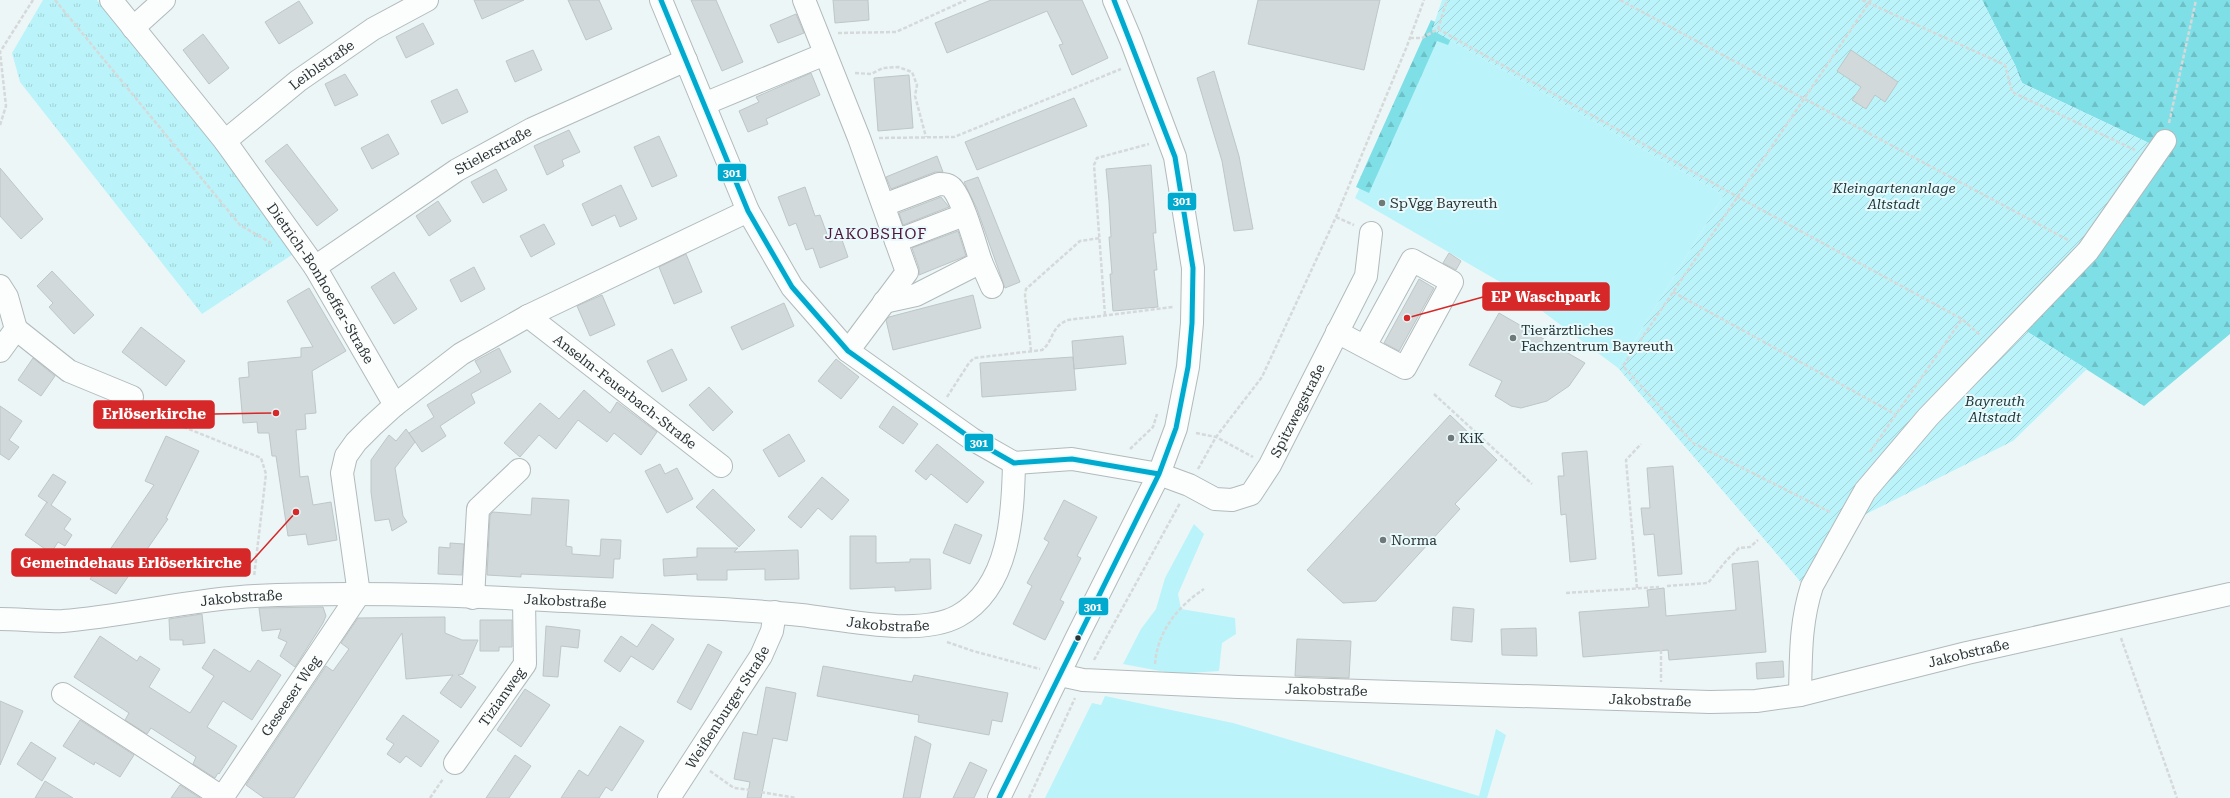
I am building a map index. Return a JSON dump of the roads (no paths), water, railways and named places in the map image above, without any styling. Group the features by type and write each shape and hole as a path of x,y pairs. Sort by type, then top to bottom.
{"street":[{"name":"Dietrich-Bonhoeffer-Straße","path":"111,0 225,141 315,267 395,404"},
{"path":"133,28 164,0"},
{"name":"Leiblstraße","path":"225,141 298,81 373,29 427,0"},
{"path":"661,0 748,211 792,287 848,352 972,439 1014,462"},
{"path":"804,0 859,138 884,205 906,272 848,352"},
{"path":"999,798 1051,672 1077,637 1159,474 1176,428 1188,367 1193,268 1175,157 1131,40 1114,0"},
{"name":"Stielerstraße","path":"315,267 457,170 532,129 686,60"},
{"path":"704,104 829,63"},
{"path":"1800,695 1801,646 1806,606 1812,586 1861,498 1928,417 2088,251 2165,141"},
{"path":"884,205 944,184 953,188 992,287"},
{"path":"359,594 342,473 346,456 356,442 395,404 461,354 528,316 748,211"},
{"path":"896,241 964,215"},
{"name":"Spitzwegstraße","path":"1014,462 1072,459 1159,474 1189,485 1215,499 1232,500 1251,494 1270,465 1366,276 1371,233"},
{"path":"1337,332 1405,368 1452,282 1412,260 1365,346"},
{"path":"884,302 916,295 981,262"},
{"path":"0,286 7,297 16,330 69,371 132,397"},
{"name":"Anselm-Feuerbach-Straße","path":"528,316 721,466"},
{"path":"0,351 16,330"},
{"name":"Jakobstraße","path":"0,618 60,621 252,596 359,594 775,612 912,628 936,626 959,616 975,604 988,588 999,565 1007,538 1013,502 1014,462"},
{"path":"473,598 478,509 519,470"},
{"name":"Geseeser Weg","path":"64,694 222,798 359,594"},
{"name":"Jakobstraße","path":"1051,672 1083,680 1154,683 1662,700 1756,701 1800,695 1967,653 2230,594"},
{"name":"Tizianweg","path":"456,762 525,664 524,600"},
{"name":"Weißenburger Straße","path":"668,798 761,656 772,631 775,612"}],"place":[{"name":"SpVgg Bayreuth","path":"1382,203"},
{"name":"EP Waschpark","path":"1407,318"},
{"name":"Tierärztliches Fachzentrum Bayreuth","path":"1513,338"},
{"name":"Erlöserkirche","path":"276,413"},
{"name":"KiK","path":"1451,438"},
{"name":"Gemeindehaus Erlöserkirche","path":"296,512"},
{"name":"Norma","path":"1383,540"}],"district":[{"name":"JAKOBSHOF","path":"876,234"}],"park label":[{"name":"Kleingartenanlage Altstadt","path":"1894,196"},
{"name":"Bayreuth Altstadt","path":"1995,410"}]}
